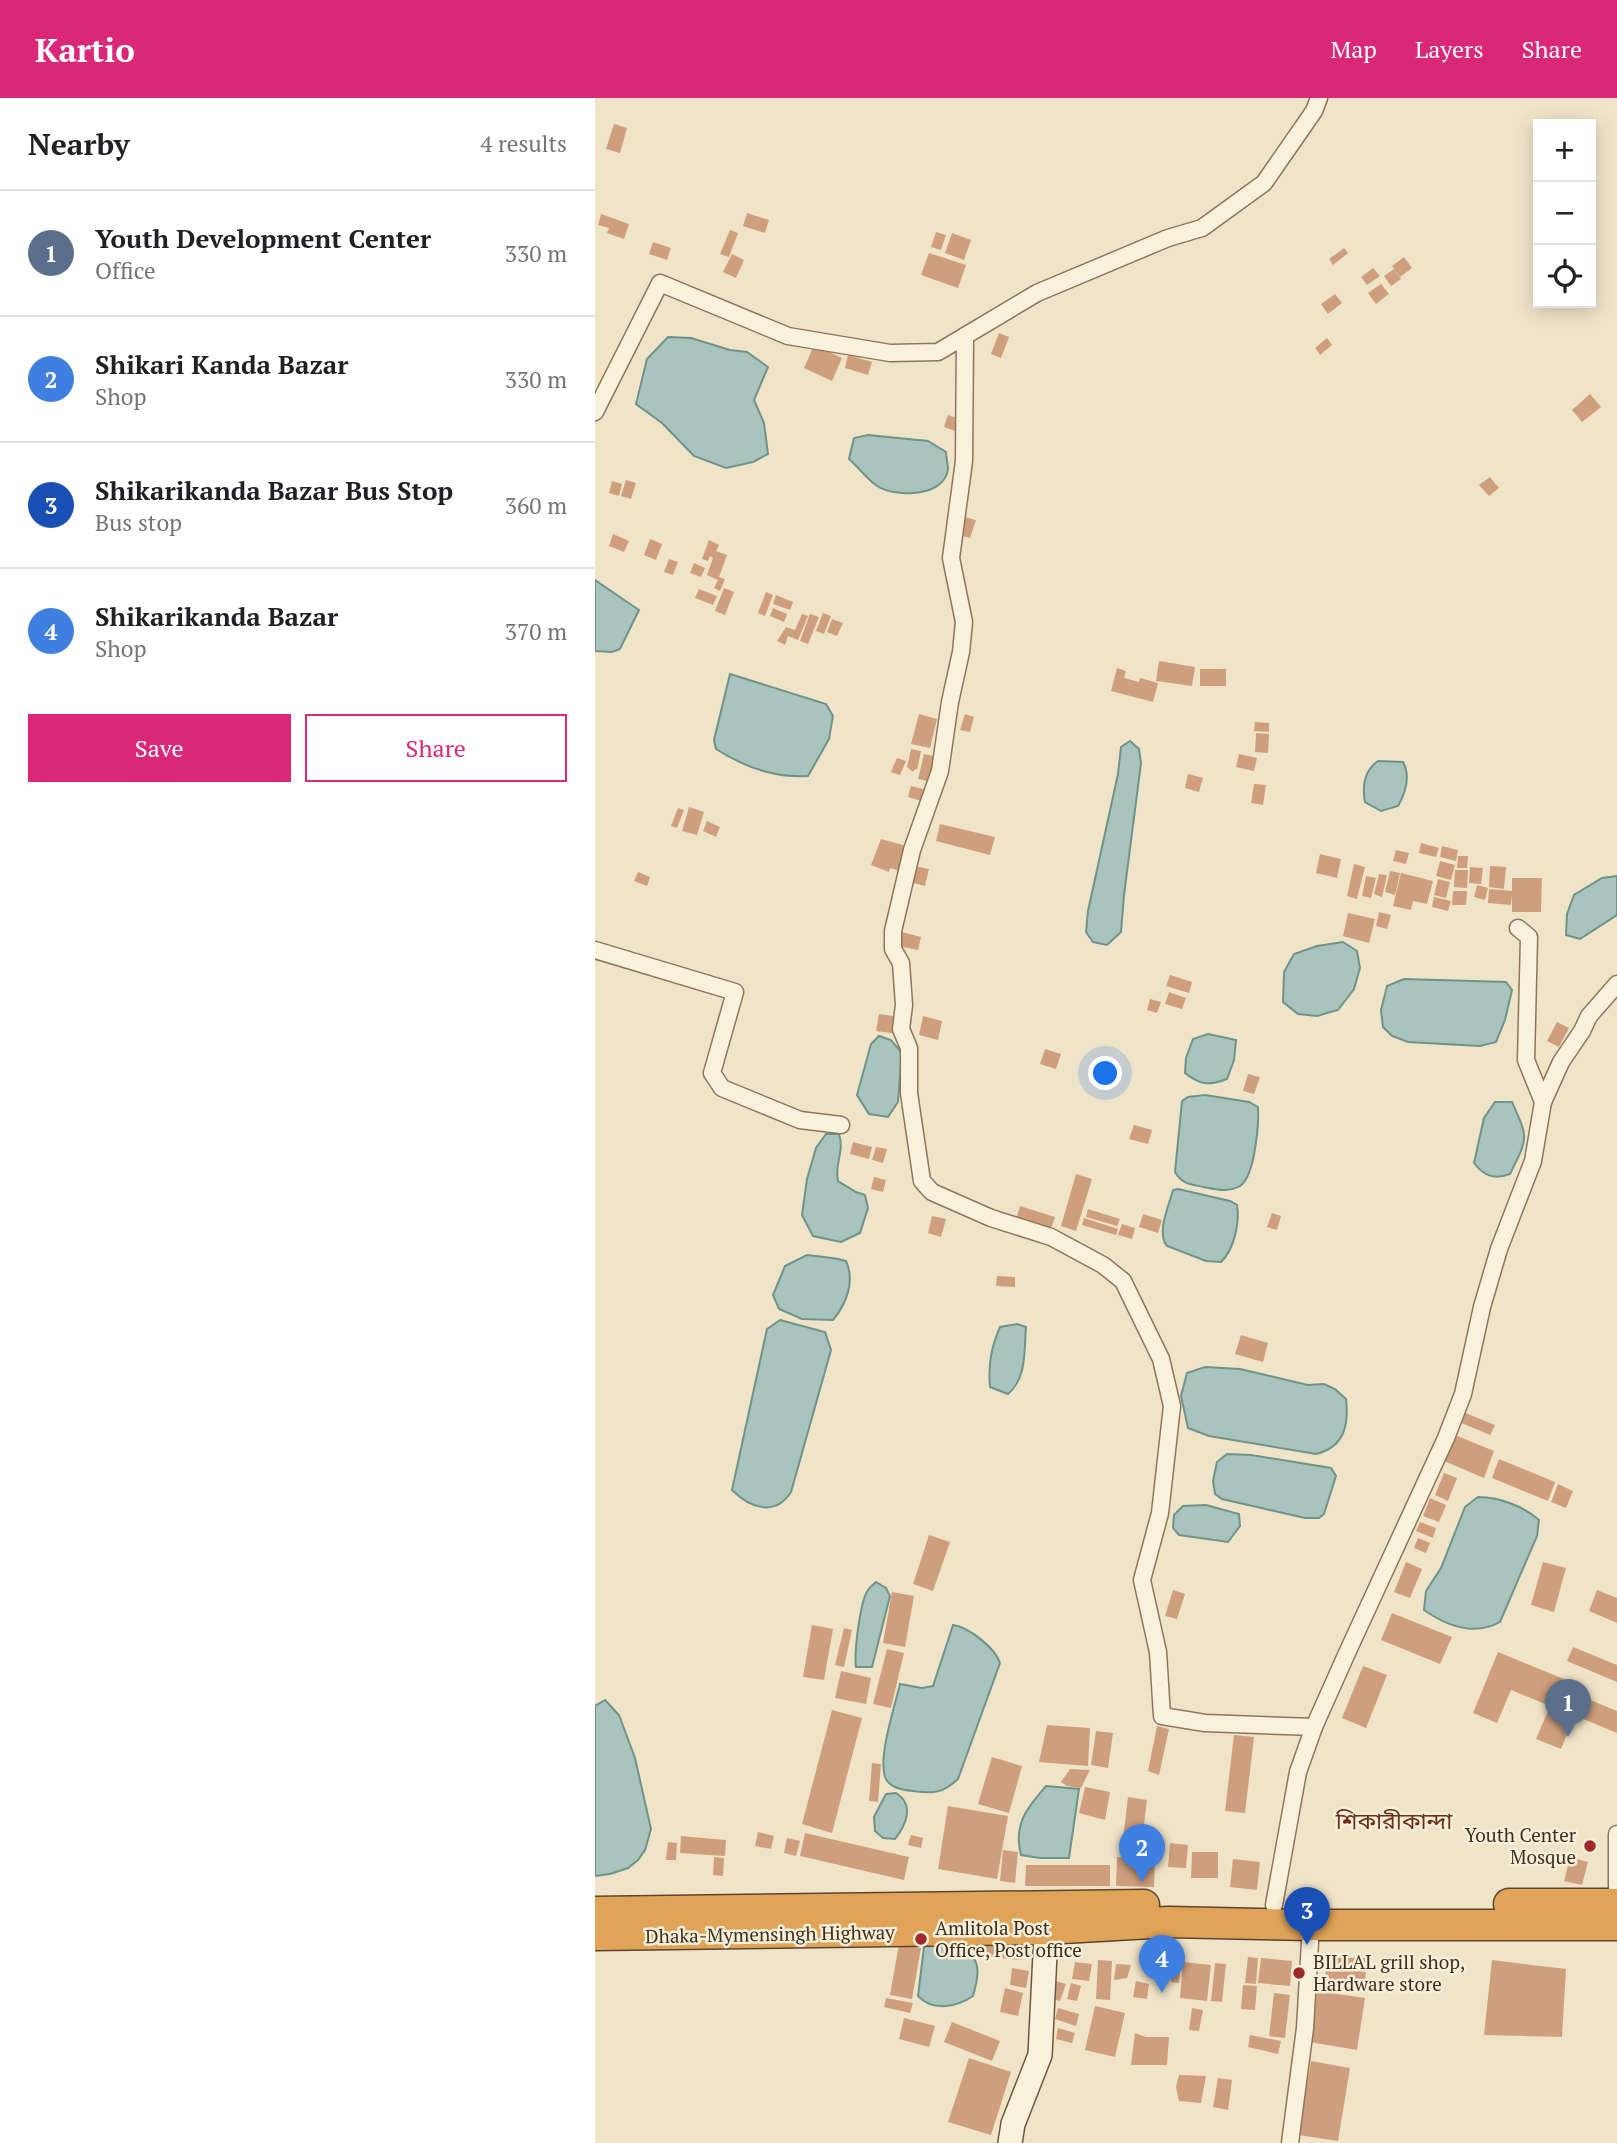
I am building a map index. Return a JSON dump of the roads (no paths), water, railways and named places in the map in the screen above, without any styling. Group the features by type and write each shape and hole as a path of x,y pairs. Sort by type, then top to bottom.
{"highway":[{"name":"Dhaka-Mymensingh Highway","path":"595,1935 1274,1905 1617,1903"},
{"name":"Dhaka-Mymensingh Highway","path":"595,1912 924,1909 1168,1922 1617,1925"}],"street":[{"path":"595,412 660,283 788,336 890,353 938,352 1037,293 1168,238 1202,228 1265,183 1314,111 1319,98"},
{"path":"965,336 964,461 951,558 964,622 961,652 950,702 940,771 912,850 893,931 893,949 901,963 904,1005 901,1029 909,1048 909,1093 922,1181 940,1196 1051,1237 1103,1265 1123,1281 1161,1359 1172,1406 1160,1513 1142,1580 1158,1652 1162,1716 1205,1723 1314,1727"},
{"path":"1518,928 1529,936 1526,1060 1543,1102"},
{"path":"595,950 735,992 712,1073 722,1088 800,1120 841,1125"},
{"path":"1274,1905 1298,1772 1314,1727 1463,1394 1492,1273 1533,1161 1543,1102 1561,1062 1589,1016 1617,984"},
{"path":"1617,1834 1617,1903"},
{"path":"1010,2143 1013,2124 1040,2055 1046,1917"},
{"path":"1290,2143 1305,2028 1311,1925"}],"water":[{"path":"668,337 691,338 730,350 747,352 768,367 754,400 764,423 768,454 753,462 726,468 694,456 662,423 636,404 647,359"},
{"path":"868,435 928,441 946,452 948,469 945,478 929,490 919,492 896,492 877,486 849,459 854,438"},
{"path":"595,580 639,610 620,649 612,652 595,651"},
{"path":"730,674 826,704 833,716 829,739 808,776 760,770 716,749 714,740"},
{"path":"1130,741 1139,749 1141,763 1121,932 1107,945 1093,942 1086,932 1088,911 1118,774 1121,747"},
{"path":"1378,761 1403,762 1407,773 1405,790 1398,806 1381,811 1365,802 1364,796 1367,774"},
{"path":"1617,876 1617,915 1580,939 1566,935 1567,914 1574,895 1602,878"},
{"path":"1343,942 1357,951 1360,968 1354,989 1338,1010 1317,1016 1298,1014 1283,1002 1284,972 1294,954 1317,946"},
{"path":"1404,979 1506,982 1512,990 1505,1020 1496,1042 1480,1046 1408,1042 1392,1036 1383,1027 1381,1010 1387,986"},
{"path":"1208,1034 1236,1040 1234,1060 1227,1079 1215,1083 1200,1082 1185,1073 1186,1058 1193,1039"},
{"path":"879,1036 891,1040 902,1053 898,1102 888,1117 869,1114 857,1095 871,1044"},
{"path":"1205,1095 1249,1102 1258,1107 1253,1161 1245,1180 1235,1188 1221,1190 1190,1184 1175,1172 1182,1101 1188,1097"},
{"path":"1495,1102 1512,1102 1524,1132 1523,1145 1510,1174 1499,1177 1486,1174 1474,1163 1484,1118"},
{"path":"826,1134 839,1134 841,1140 838,1181 865,1195 868,1208 860,1233 841,1242 813,1236 802,1215 807,1179 816,1148"},
{"path":"1178,1189 1237,1205 1235,1235 1226,1257 1221,1262 1206,1261 1167,1246 1164,1241 1164,1219 1173,1190"},
{"path":"807,1255 846,1261 850,1284 842,1306 833,1320 802,1319 779,1309 773,1295 785,1266"},
{"path":"780,1320 825,1332 831,1350 791,1492 778,1505 762,1507 754,1505 732,1490 767,1329"},
{"path":"1017,1324 1026,1327 1022,1372 1008,1394 990,1387 990,1364 1000,1327"},
{"path":"1205,1367 1240,1369 1308,1385 1324,1384 1335,1389 1346,1399 1347,1418 1343,1434 1333,1446 1316,1454 1209,1436 1188,1428 1181,1396 1187,1373"},
{"path":"1227,1454 1251,1455 1331,1468 1336,1476 1324,1514 1319,1518 1305,1518 1222,1499 1215,1494 1213,1481 1217,1462"},
{"path":"1478,1497 1510,1503 1539,1520 1537,1536 1500,1622 1471,1629 1442,1621 1424,1610 1426,1591 1441,1568 1465,1507"},
{"path":"1206,1505 1239,1514 1240,1526 1228,1542 1179,1535 1173,1528 1174,1515 1183,1506"},
{"path":"876,1582 886,1588 890,1596 872,1667 856,1667 862,1605 868,1590"},
{"path":"953,1625 981,1639 1000,1663 958,1779 943,1790 933,1792 897,1788 887,1781 883,1768 888,1731 900,1684 922,1688 933,1686"},
{"path":"605,1700 619,1715 635,1758 651,1829 645,1850 638,1860 628,1868 595,1876 595,1706"},
{"path":"1046,1786 1079,1789 1069,1858 1021,1855 1020,1825 1028,1809"},
{"path":"896,1793 905,1803 907,1815 895,1839 883,1838 875,1831 874,1817 886,1794"},
{"path":"936,1942 967,1953 976,1963 973,1996 960,2003 938,2006 918,1996 924,1947"}],"place":[{"name":"Youth Development Center","path":"1568,1737"},
{"name":"Youth Center Mosque","path":"1590,1846"},
{"name":"Shikari Kanda Bazar","path":"1142,1882"},
{"name":"Amlitola Post Office, Post office","path":"921,1939"},
{"name":"Shikarikanda Bazar Bus Stop","path":"1307,1945"},
{"name":"BILLAL grill shop, Hardware store","path":"1299,1973"},
{"name":"Shikarikanda Bazar","path":"1162,1993"}],"district":[{"name":"শিকারীকান্দা","path":"1394,1821"}]}
